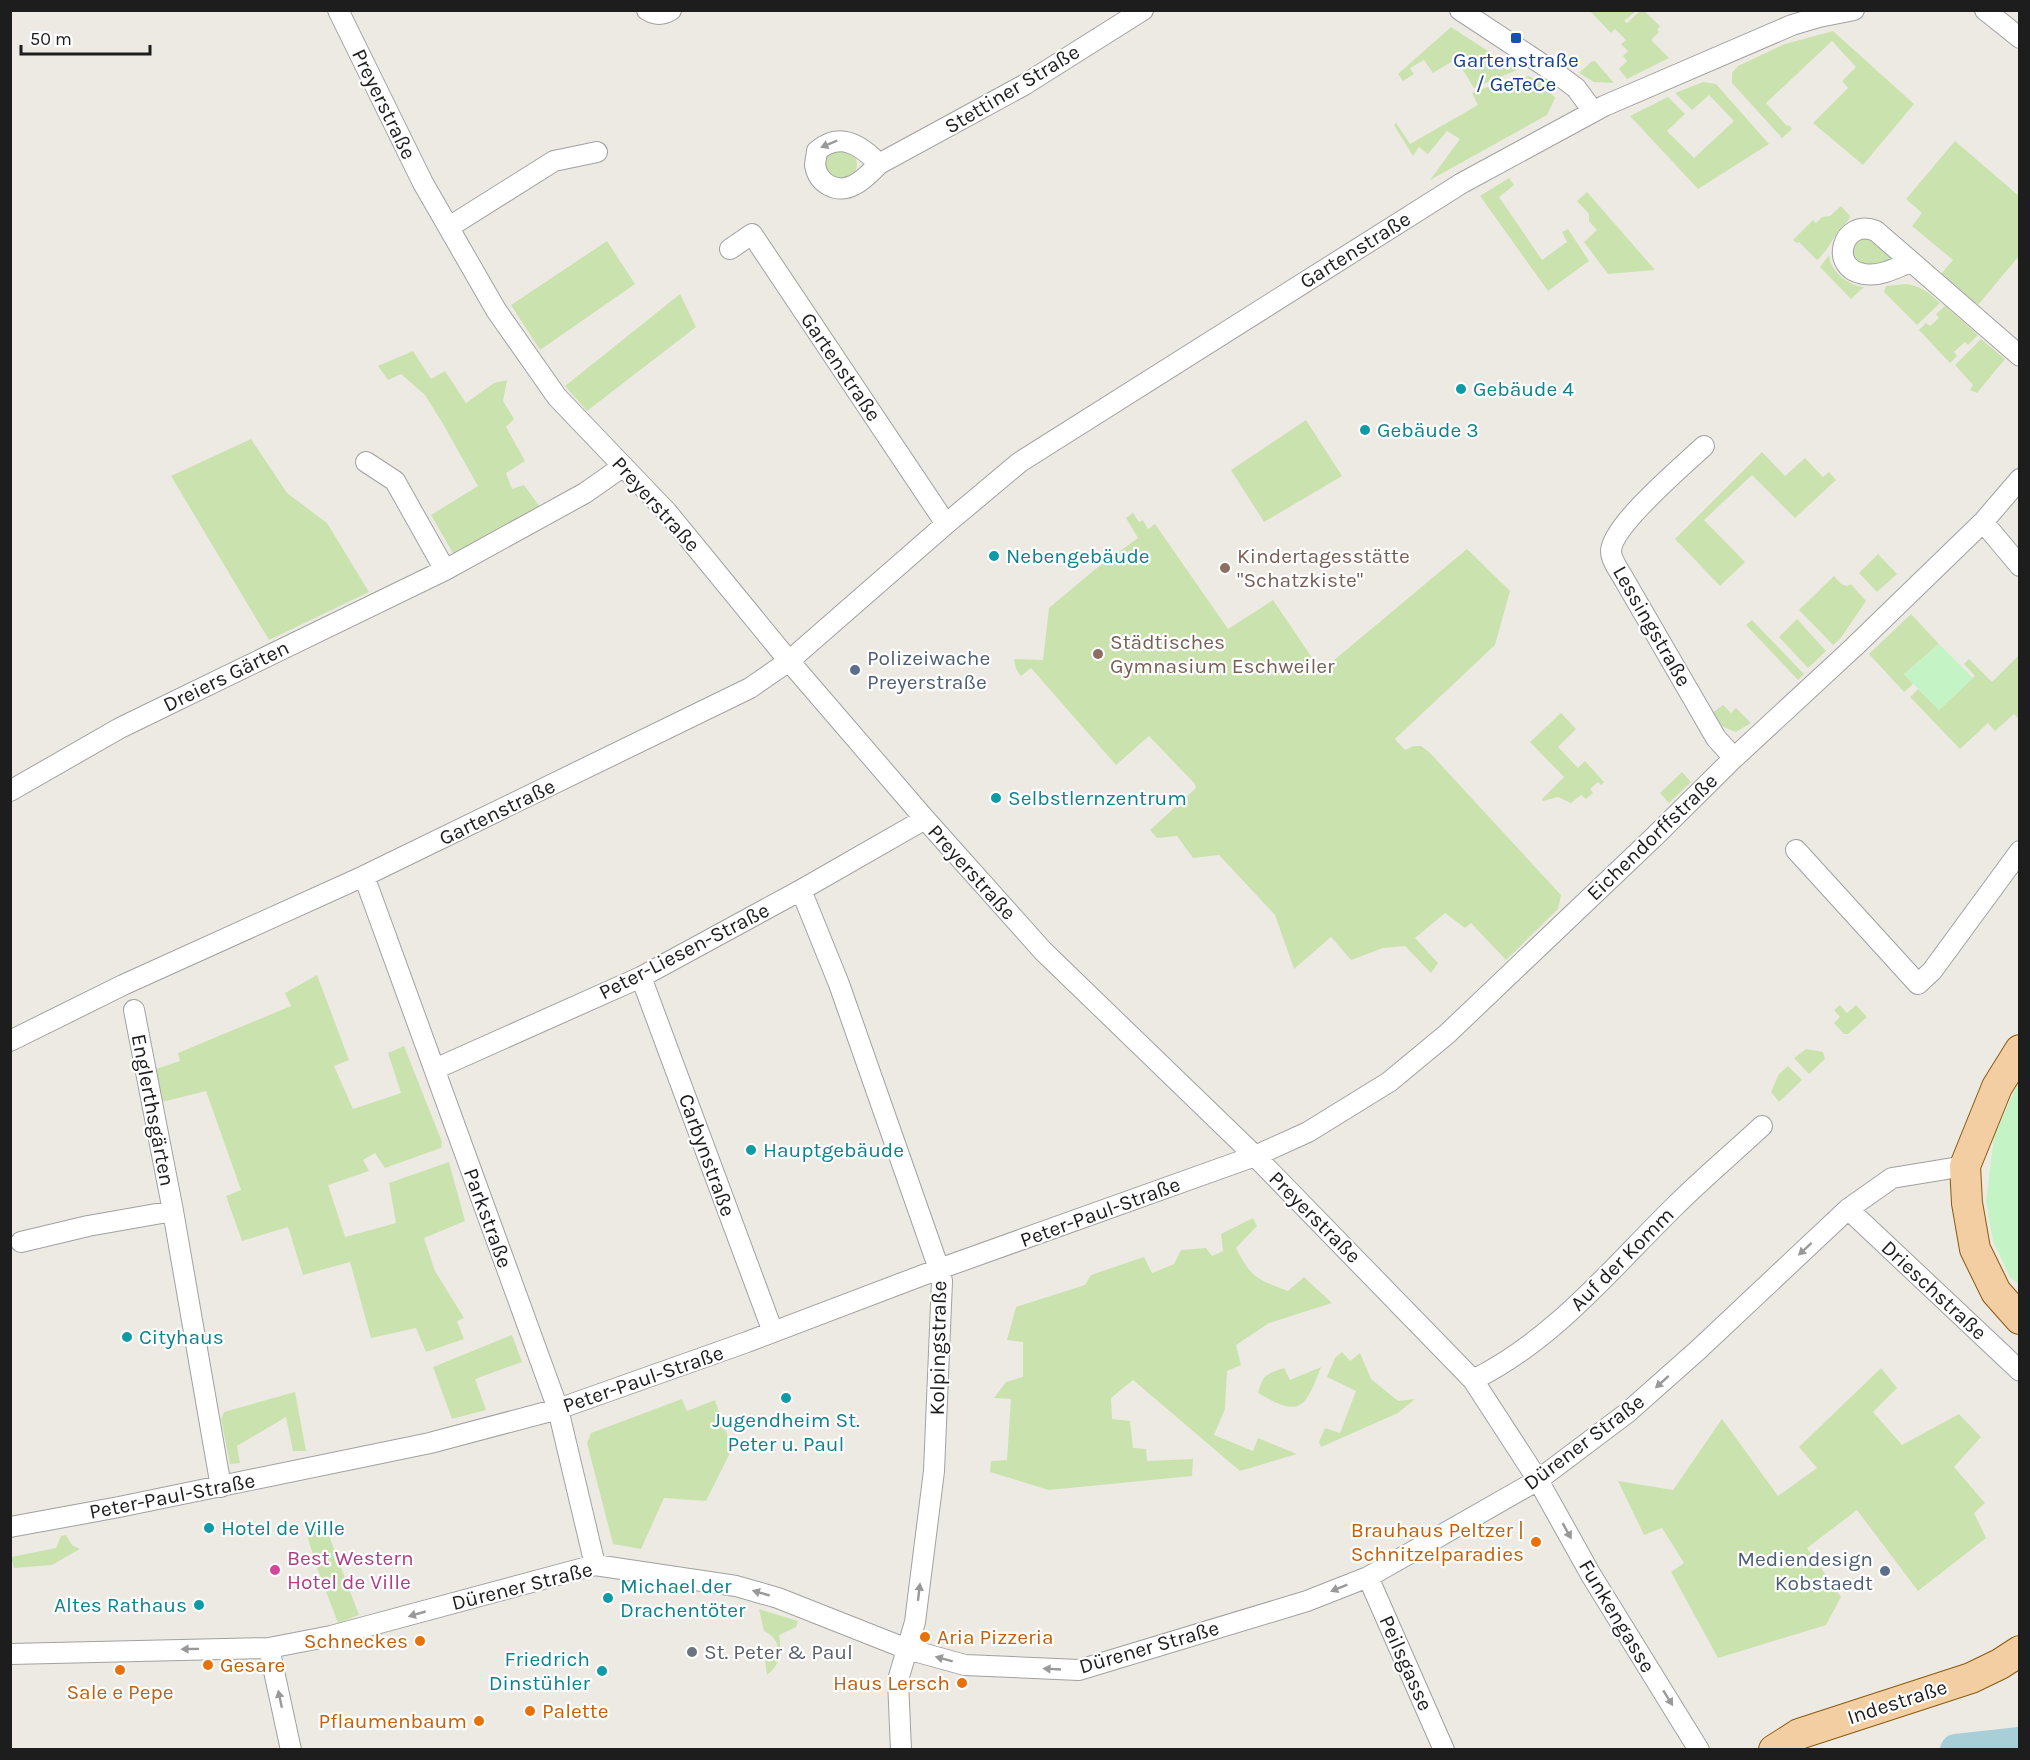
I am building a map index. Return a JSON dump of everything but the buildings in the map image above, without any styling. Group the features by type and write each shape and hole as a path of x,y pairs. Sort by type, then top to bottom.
{"main road":[{"path":"2019,1050 1997,1087 1965,1166 1967,1203 1975,1249 1996,1292 2019,1318"},
{"name":"Indestraße","path":"1774,1749 1799,1734 1971,1678 2000,1664 2019,1651"}],"street":[{"name":"Preyerstraße","path":"338,10 423,183 496,310 557,397 667,512 789,661 1043,951 1255,1156 1473,1380 1538,1480"},
{"path":"647,10 652,14 664,14 671,10"},
{"name":"Stettiner Straße","path":"879,164 1024,84 1143,10"},
{"path":"1460,10 1560,76 1575,88 1593,111"},
{"name":"Gartenstraße","path":"10,1041 123,985 364,876 750,688 789,661 1020,462 1454,188 1593,111 1788,18 1819,17 1854,10"},
{"path":"1984,10 2019,38"},
{"path":"449,227 554,160 597,152"},
{"name":"Gartenstraße","path":"729,249 752,234 946,524"},
{"path":"1910,262 2019,356"},
{"name":"Lessingstraße","path":"1704,446 1632,515 1618,534 1611,550 1621,574 1716,738 1734,758"},
{"path":"366,462 395,481 445,570"},
{"name":"Dreiers Gärten","path":"10,791 120,728 445,570 585,493 622,467"},
{"name":"Eichendorffstraße","path":"1255,1156 1308,1132 1389,1082 1447,1034 1983,522 2019,479"},
{"path":"1983,522 2019,566"},
{"name":"Peter-Liesen-Straße","path":"435,1069 641,977 925,819"},
{"path":"1796,850 1918,984 1932,971 2019,851"},
{"name":"Parkstraße","path":"364,876 558,1409 595,1565"},
{"name":"Kolpingstraße","path":"801,890 839,984 939,1269 942,1293 934,1471 915,1622 897,1680 901,1749"},
{"name":"Carbynstraße","path":"641,977 773,1332"},
{"name":"Englerthsgärten","path":"134,1010 173,1211 221,1487"},
{"name":"Auf der Komm","path":"1473,1380 1498,1368 1549,1331 1610,1275 1675,1207 1762,1126"},
{"name":"Peter-Paul-Straße","path":"10,1527 221,1487 430,1443 558,1409 1255,1156"},
{"name":"Dürener Straße","path":"10,1654 270,1648 331,1636 595,1565 736,1586 778,1598 907,1649 965,1665 1078,1670 1307,1601 1368,1577 1538,1480 1627,1413 1698,1350 1848,1209 1892,1178 1965,1166"},
{"name":"Drieschstraße","path":"1848,1209 2019,1371"},
{"name":"Englerthsgärten","path":"21,1242 88,1226 173,1211"},
{"name":"Funkengasse","path":"1538,1480 1591,1575 1699,1749"},
{"name":"Peilsgasse","path":"1368,1577 1444,1749"},
{"path":"270,1648 291,1749"}],"green space":[{"path":"1590,11 1636,11 1624,21 1627,23 1640,11 1644,11 1660,26 1657,30 1659,32 1651,40 1669,58 1627,79 1619,69 1627,61 1623,56 1628,51 1621,44 1626,40 1615,29 1611,33"},
{"path":"1451,27 1517,70 1474,88 1456,59 1433,73 1424,60 1410,68 1414,74 1403,81 1398,74"},
{"path":"1833,31 1914,104 1863,165 1813,123 1848,88 1842,81 1856,67 1832,41 1766,103 1792,129 1782,138 1732,83 1732,73 1738,66 1785,44"},
{"path":"1595,61 1614,83 1594,82 1579,73"},
{"path":"1529,76 1545,85 1555,98 1547,115 1430,180 1460,139 1447,131 1428,154 1419,147 1413,156 1394,125 1396,123 1410,144 1478,105 1472,93 1495,84"},
{"path":"1703,82 1716,84 1769,144 1698,189 1630,116 1668,97 1685,114 1667,131 1694,158 1734,121 1709,95 1692,110 1675,93"},
{"path":"1955,141 2019,196 2019,256 1978,305 1941,274 1953,260 1912,226 1922,213 1906,199"},
{"path":"829,149 853,152 857,166 850,179 828,179 822,158"},
{"path":"1509,178 1514,185 1499,197 1542,260 1567,242 1562,232 1568,229 1589,261 1548,291 1480,196"},
{"path":"1587,192 1655,270 1608,274 1584,242 1597,230 1589,221 1589,214 1577,201"},
{"path":"1841,206 1850,216 1817,260 1799,242 1793,240 1813,220 1816,223 1822,217 1830,216"},
{"path":"1860,238 1878,243 1891,258 1878,266 1868,266 1853,261 1851,248"},
{"path":"607,241 635,284 540,350 511,305"},
{"path":"1829,255 1833,267 1841,277 1852,284 1864,287 1851,299 1820,267"},
{"path":"1906,284 1921,288 1940,303 1917,325 1884,292 1886,286"},
{"path":"680,294 696,327 587,411 565,386"},
{"path":"1945,306 1978,335 1968,345 1965,342 1954,352 1957,356 1950,363 1919,330 1926,323 1930,326 1939,318 1936,314"},
{"path":"1981,339 2005,359 1977,393 1970,390 1973,385 1955,365"},
{"path":"413,351 431,379 445,371 466,403 494,383 507,380 503,401 514,419 506,427 525,461 506,473 512,489 524,485 540,507 453,553 431,515 478,486 425,395 401,374 388,380 378,366"},
{"path":"1306,420 1342,476 1264,522 1231,470"},
{"path":"251,439 287,493 327,523 369,592 269,640 171,476"},
{"path":"1762,452 1785,476 1805,458 1823,477 1829,472 1836,480 1795,518 1752,475 1704,520 1745,562 1720,586 1675,539"},
{"path":"1133,513 1139,522 1143,520 1148,529 1155,524 1228,629 1273,600 1321,671 1467,549 1510,591 1495,645 1395,739 1405,750 1413,746 1421,746 1430,753 1561,895 1558,909 1506,960 1471,923 1465,928 1445,913 1415,938 1438,963 1431,973 1405,946 1383,948 1351,960 1331,937 1294,969 1275,915 1219,855 1193,858 1177,836 1157,838 1150,830 1196,788 1195,784 1149,736 1116,765 1031,668 1021,676 1016,669 1014,659 1043,660 1049,608 1093,571 1138,538 1126,518"},
{"path":"1878,554 1897,574 1877,592 1859,573"},
{"path":"1834,576 1841,584 1847,586 1851,584 1866,601 1840,639 1833,645 1799,610"},
{"path":"1911,614 1939,644 1904,674 1913,684 1904,692 1869,654"},
{"path":"1797,619 1826,651 1808,668 1779,637"},
{"path":"1752,620 1804,674 1798,680 1746,625"},
{"path":"1939,644 1973,678 1939,710 1904,674"},
{"path":"2019,655 2019,719 2014,714 1995,731 1988,723 1960,749 1910,697 1918,689 1939,710 1975,676 1964,664 1969,659 1992,682"},
{"path":"1723,705 1731,713 1736,708 1751,723 1736,732 1721,726 1712,713"},
{"path":"1561,713 1576,729 1558,747 1578,768 1585,761 1604,782 1601,785 1598,782 1590,789 1593,793 1586,799 1581,795 1571,803 1558,797 1543,801 1542,799 1564,777 1530,742"},
{"path":"1682,772 1691,782 1669,803 1660,793"},
{"path":"317,975 349,1060 334,1066 353,1109 401,1093 388,1053 404,1046 442,1142 441,1148 385,1168 375,1153 363,1160 369,1171 328,1185 345,1237 396,1223 389,1183 449,1162 465,1221 424,1238 435,1271 464,1318 457,1321 464,1339 426,1352 416,1328 371,1338 350,1262 303,1275 288,1227 242,1241 226,1196 241,1190 206,1091 158,1103 156,1069 180,1061 178,1053 291,1006 285,993"},
{"path":"1840,1005 1847,1013 1856,1005 1867,1017 1848,1034 1844,1034 1834,1023 1840,1017 1834,1010"},
{"path":"1806,1049 1823,1052 1825,1059 1809,1074 1794,1058"},
{"path":"1788,1066 1802,1080 1779,1102 1771,1092 1779,1074"},
{"path":"2019,1081 2019,1285 2010,1277 1993,1241 1986,1202 1994,1136"},
{"path":"1253,1218 1257,1226 1236,1248 1251,1272 1256,1277 1288,1291 1304,1277 1332,1303 1269,1323 1236,1345 1241,1365 1227,1371 1225,1409 1214,1435 1253,1451 1258,1438 1297,1454 1240,1471 1133,1380 1111,1398 1112,1419 1130,1421 1133,1448 1146,1449 1147,1461 1193,1459 1192,1476 1049,1490 990,1472 991,1461 1007,1460 1011,1399 994,1398 1006,1382 1023,1377 1023,1342 1007,1340 1016,1307 1085,1285 1091,1275 1144,1257 1152,1273 1174,1264 1181,1250 1206,1248 1212,1256 1223,1251 1221,1234"},
{"path":"512,1335 522,1362 475,1379 486,1410 452,1419 433,1367"},
{"path":"1342,1352 1350,1361 1360,1353 1371,1379 1398,1401 1415,1399 1398,1413 1321,1447 1319,1442 1325,1428 1340,1433 1356,1391 1327,1377 1335,1358"},
{"path":"1321,1367 1310,1392 1299,1405 1292,1407 1283,1405 1258,1393 1263,1379 1273,1372 1284,1368 1290,1380"},
{"path":"1881,1368 1897,1388 1873,1412 1902,1445 1959,1414 1981,1437 1954,1467 1985,1503 1974,1513 1986,1538 1918,1591 1857,1510 1807,1548 1841,1597 1826,1625 1718,1658 1671,1572 1684,1563 1662,1528 1644,1535 1618,1481 1673,1490 1722,1419 1778,1496 1817,1468 1799,1447"},
{"path":"295,1392 306,1451 293,1451 286,1417 237,1446 240,1463 230,1464 221,1419 224,1412"},
{"path":"682,1399 687,1411 715,1400 732,1449 706,1501 664,1498 641,1549 613,1544 587,1443 591,1433"},
{"path":"323,1520 359,1615 338,1623 304,1525"},
{"path":"66,1535 72,1545 80,1549 52,1565 14,1568 11,1557 56,1548 61,1536"},
{"path":"759,1609 798,1621 796,1627 779,1635 778,1662 767,1675 765,1660 776,1657 778,1649 772,1636 764,1631"}],"waterway":[{"path":"1956,1750 2020,1743"}],"place":[{"name":"Gartenstraße / GeTeCe","path":"1516,38"},
{"name":"Gebäude 4","path":"1461,389"},
{"name":"Gebäude 3","path":"1365,430"},
{"name":"Nebengebäude","path":"994,556"},
{"name":"Kindertagesstätte \"Schatzkiste\"","path":"1225,568"},
{"name":"Städtisches Gymnasium Eschweiler","path":"1098,654"},
{"name":"Polizeiwache Preyerstraße","path":"855,670"},
{"name":"Selbstlernzentrum","path":"996,798"},
{"name":"Hauptgebäude","path":"751,1150"},
{"name":"Cityhaus","path":"127,1337"},
{"name":"Jugendheim St. Peter u. Paul","path":"786,1398"},
{"name":"Hotel de Ville","path":"209,1528"},
{"name":"Brauhaus Peltzer | Schnitzelparadies","path":"1536,1542"},
{"name":"Best Western Hotel de Ville","path":"275,1570"},
{"name":"Mediendesign Kobstaedt","path":"1885,1571"},
{"name":"Michael der Drachentöter","path":"608,1598"},
{"name":"Altes Rathaus","path":"199,1605"},
{"name":"Aria Pizzeria","path":"925,1637"},
{"name":"Schneckes","path":"420,1641"},
{"name":"St. Peter & Paul","path":"692,1652"},
{"name":"Gesare","path":"208,1665"},
{"name":"Sale e Pepe","path":"120,1670"},
{"name":"Friedrich Dinstühler","path":"602,1671"},
{"name":"Haus Lersch","path":"962,1683"},
{"name":"Palette","path":"530,1711"},
{"name":"Pflaumenbaum","path":"479,1721"}]}
